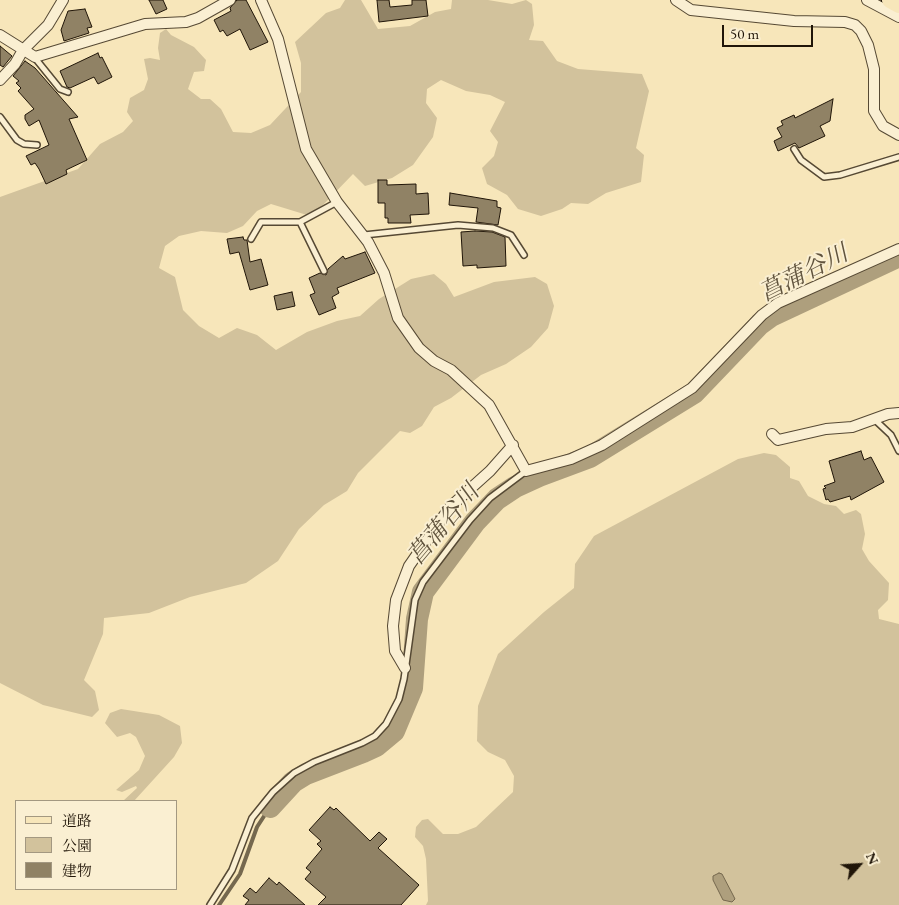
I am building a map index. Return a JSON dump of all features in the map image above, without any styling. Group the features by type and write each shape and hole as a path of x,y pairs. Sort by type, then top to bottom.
{"main road":[{"path":"890,0 899,5"}],"street":[{"path":"0,80 15,64 23,50 48,25 63,0"},
{"path":"0,35 35,57 145,24 186,22 198,18 230,0"},
{"path":"261,0 278,39 306,149 337,202 363,236 384,273 398,318 419,348 434,361 451,370 489,404 526,471 570,459 602,445 692,388 762,315 778,304 899,249"},
{"path":"676,0 691,10 794,21 845,22 855,25 861,31 868,45 874,69 874,111 883,126 899,134"},
{"path":"867,0 899,17"},
{"path":"772,434 778,440 826,429 852,427 888,414 899,413"},
{"path":"405,668 395,651 393,626 396,600 409,566 429,534 450,507 490,471 513,445"}],"lane":[{"path":"35,57 60,89 68,92"},
{"path":"0,117 17,140 24,144 37,145"},
{"path":"794,149 801,160 824,177 840,175 899,158"},
{"path":"251,239 262,222 266,220 300,222 337,202"},
{"path":"300,222 324,271"},
{"path":"363,236 458,225 493,228 511,235 524,255"},
{"path":"874,419 891,435 899,451"},
{"path":"210,905 232,870 252,818 261,805 294,773 314,762 345,751 375,736 386,724 399,699 415,600 423,582 470,520 490,498 526,471"}],"green space":[{"path":"345,0 361,0 378,29 410,26 435,12 451,9 452,0 488,0 512,4 526,0 532,4 534,25 529,40 543,41 557,61 578,69 642,74 649,91 636,148 644,155 641,182 606,193 588,204 571,203 562,209 541,216 518,209 507,195 487,184 482,168 494,156 498,142 490,131 505,102 490,95 466,91 441,80 427,89 426,103 437,118 433,137 413,165 392,178 365,186 353,174 323,205 307,215 271,204 257,211 243,226 227,233 201,231 179,236 165,246 159,268 175,277 183,310 199,326 219,338 237,328 257,335 276,350 307,332 337,321 360,316 379,299 411,279 434,274 446,284 454,297 494,282 535,277 547,284 554,306 548,328 531,347 506,364 481,375 451,398 434,407 422,426 410,433 400,431 358,473 347,491 324,505 299,529 278,561 246,583 190,597 149,613 104,618 103,634 84,680 95,691 99,710 92,717 43,705 0,683 0,197 78,169 100,144 123,132 133,121 127,112 130,98 144,90 148,79 144,59 160,60 158,48 160,33 166,29 171,35 194,47 206,60 204,71 194,72 188,89 201,99 210,99 221,109 233,132 251,133 270,125 301,92 301,63 295,42 326,13 340,8"},
{"path":"764,453 776,455 790,467 790,478 799,481 808,496 824,504 836,506 844,514 856,510 861,514 865,534 862,549 869,561 889,583 888,600 878,610 879,619 899,624 899,905 426,905 428,901 426,859 423,846 415,837 416,827 422,820 428,819 443,834 458,834 476,827 513,792 514,776 505,760 488,752 477,741 478,706 498,654 544,612 574,588 575,564 594,536 738,459"},
{"path":"121,709 159,715 180,726 182,743 174,757 135,800 124,800 137,788 136,786 122,792 116,790 139,770 145,756 136,737 130,733 117,737 105,723 110,713"}],"shaded area":[{"path":"719,873 722,874 735,899 732,902 723,900 713,880 713,876"}],"building":[{"path":"149,0 163,0 167,9 156,14"},
{"path":"237,0 246,0 268,42 250,50 240,29 227,36 223,30 220,32 214,20 231,11 230,8"},
{"path":"377,0 389,0 390,7 412,5 412,0 426,0 428,16 379,22"},
{"path":"85,9 92,27 87,28 89,33 64,41 61,30 68,11"},
{"path":"0,46 12,56 3,67 0,65"},
{"path":"98,53 112,77 98,84 94,77 70,88 67,87 60,71"},
{"path":"25,61 35,68 78,117 69,119 87,160 66,170 67,174 46,184 35,163 31,165 26,156 49,145 39,120 29,126 25,119 25,115 34,109 18,91 21,88 16,83 19,81 13,76"},
{"path":"833,99 830,121 820,126 825,136 799,148 795,143 778,151 774,141 782,137 777,128 783,125 781,121 794,115 795,118"},
{"path":"378,180 387,180 387,185 416,184 416,194 428,193 429,214 410,215 411,223 388,223 388,218 385,218 385,203 378,203"},
{"path":"450,193 497,201 497,207 501,208 498,225 476,222 478,208 449,205"},
{"path":"461,232 492,232 505,237 506,266 477,268 477,265 463,266"},
{"path":"243,237 244,240 247,240 250,262 261,259 268,285 250,290 239,252 230,254 227,239"},
{"path":"365,252 375,273 337,288 339,293 332,297 336,308 319,315 310,295 315,293 309,278 320,273 326,275 328,269 343,256 345,259"},
{"path":"292,292 295,306 277,310 274,296"},
{"path":"861,451 864,460 871,457 884,482 851,500 850,496 830,502 828,499 826,500 823,489 826,488 824,486 835,482 829,461"},
{"path":"330,807 334,810 336,808 370,841 379,832 387,839 378,848 419,885 401,905 318,905 326,897 305,879 311,872 306,868 322,849 317,844 321,841 309,830"},
{"path":"269,878 277,885 279,882 305,905 245,905 249,900 243,896 250,888 256,893"}],"waterway":[{"name":"菖蒲谷川","path":"270,807 293,782 306,774 376,746 394,731 412,688 417,619 423,592 475,522 497,499 515,487 539,476 590,457 694,393 760,324 771,316 899,256"},
{"name":"菖蒲谷川","path":"219,905 240,874 257,827 270,807"}]}
